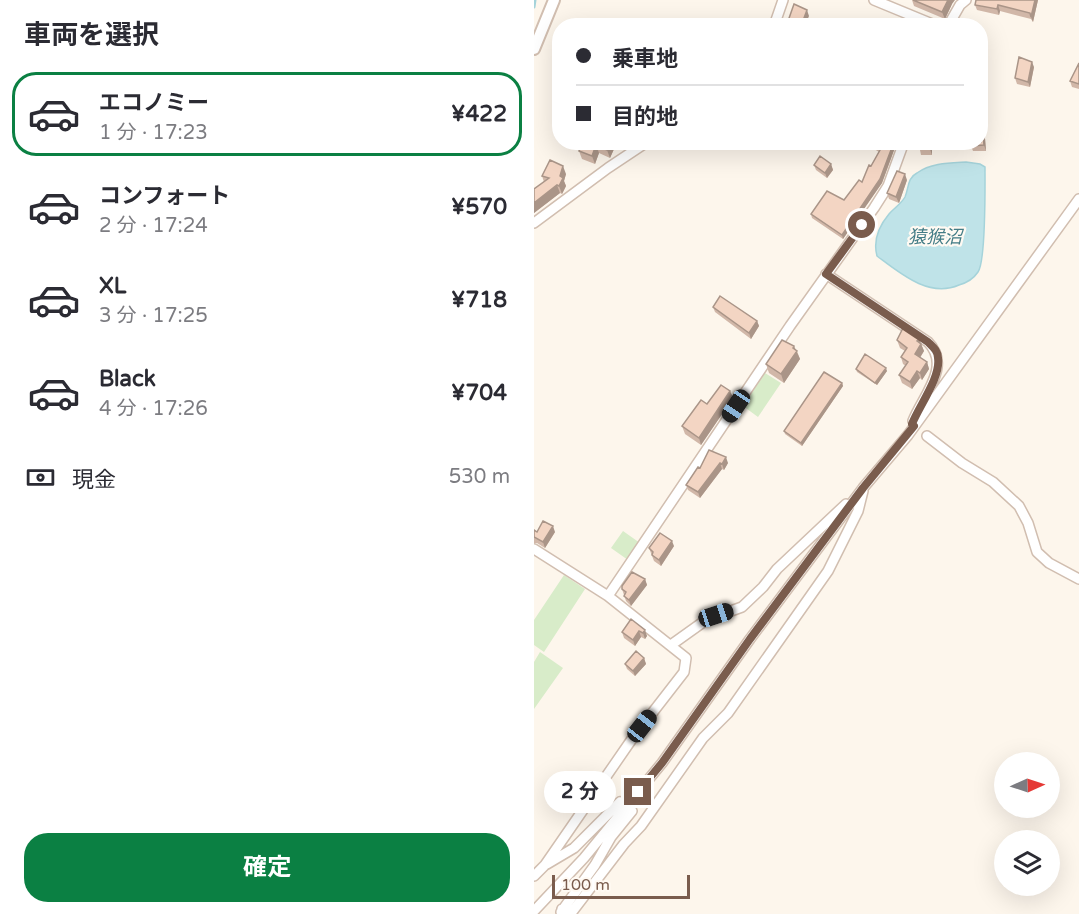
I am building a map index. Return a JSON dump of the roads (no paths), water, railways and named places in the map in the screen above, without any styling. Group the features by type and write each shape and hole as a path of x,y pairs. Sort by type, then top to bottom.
{"street":[{"path":"534,49 554,0"},
{"path":"777,18 783,0"},
{"path":"874,0 918,18"},
{"path":"953,18 960,5 966,0"},
{"path":"534,223 635,150"},
{"path":"608,596 888,186 901,150"},
{"path":"534,911 584,858 662,763 750,639 863,488 914,426 1079,199"},
{"path":"826,274 928,342 935,350 938,357 934,380 918,409 912,424 914,426"},
{"path":"927,436 962,463 993,482 1019,506 1028,523 1037,552 1049,563 1079,579"},
{"path":"672,645 706,620 742,607 752,599 777,569 863,488"},
{"path":"560,912 572,912 624,844 641,826 703,738 728,713 828,571 858,512 864,494 863,488"},
{"path":"534,549 608,596 686,658 684,672 632,739 545,865 534,876"},
{"path":"545,865 574,848 620,802 632,811 610,837 595,865 560,912"}],"water":[{"name":"猿猴沼","path":"966,162 985,167 985,222 981,265 970,280 962,284 948,288 926,286 906,277 877,256 878,234 885,219 902,202 914,175 934,165"}],"waterway":[{"path":"534,7 535,0"}]}
